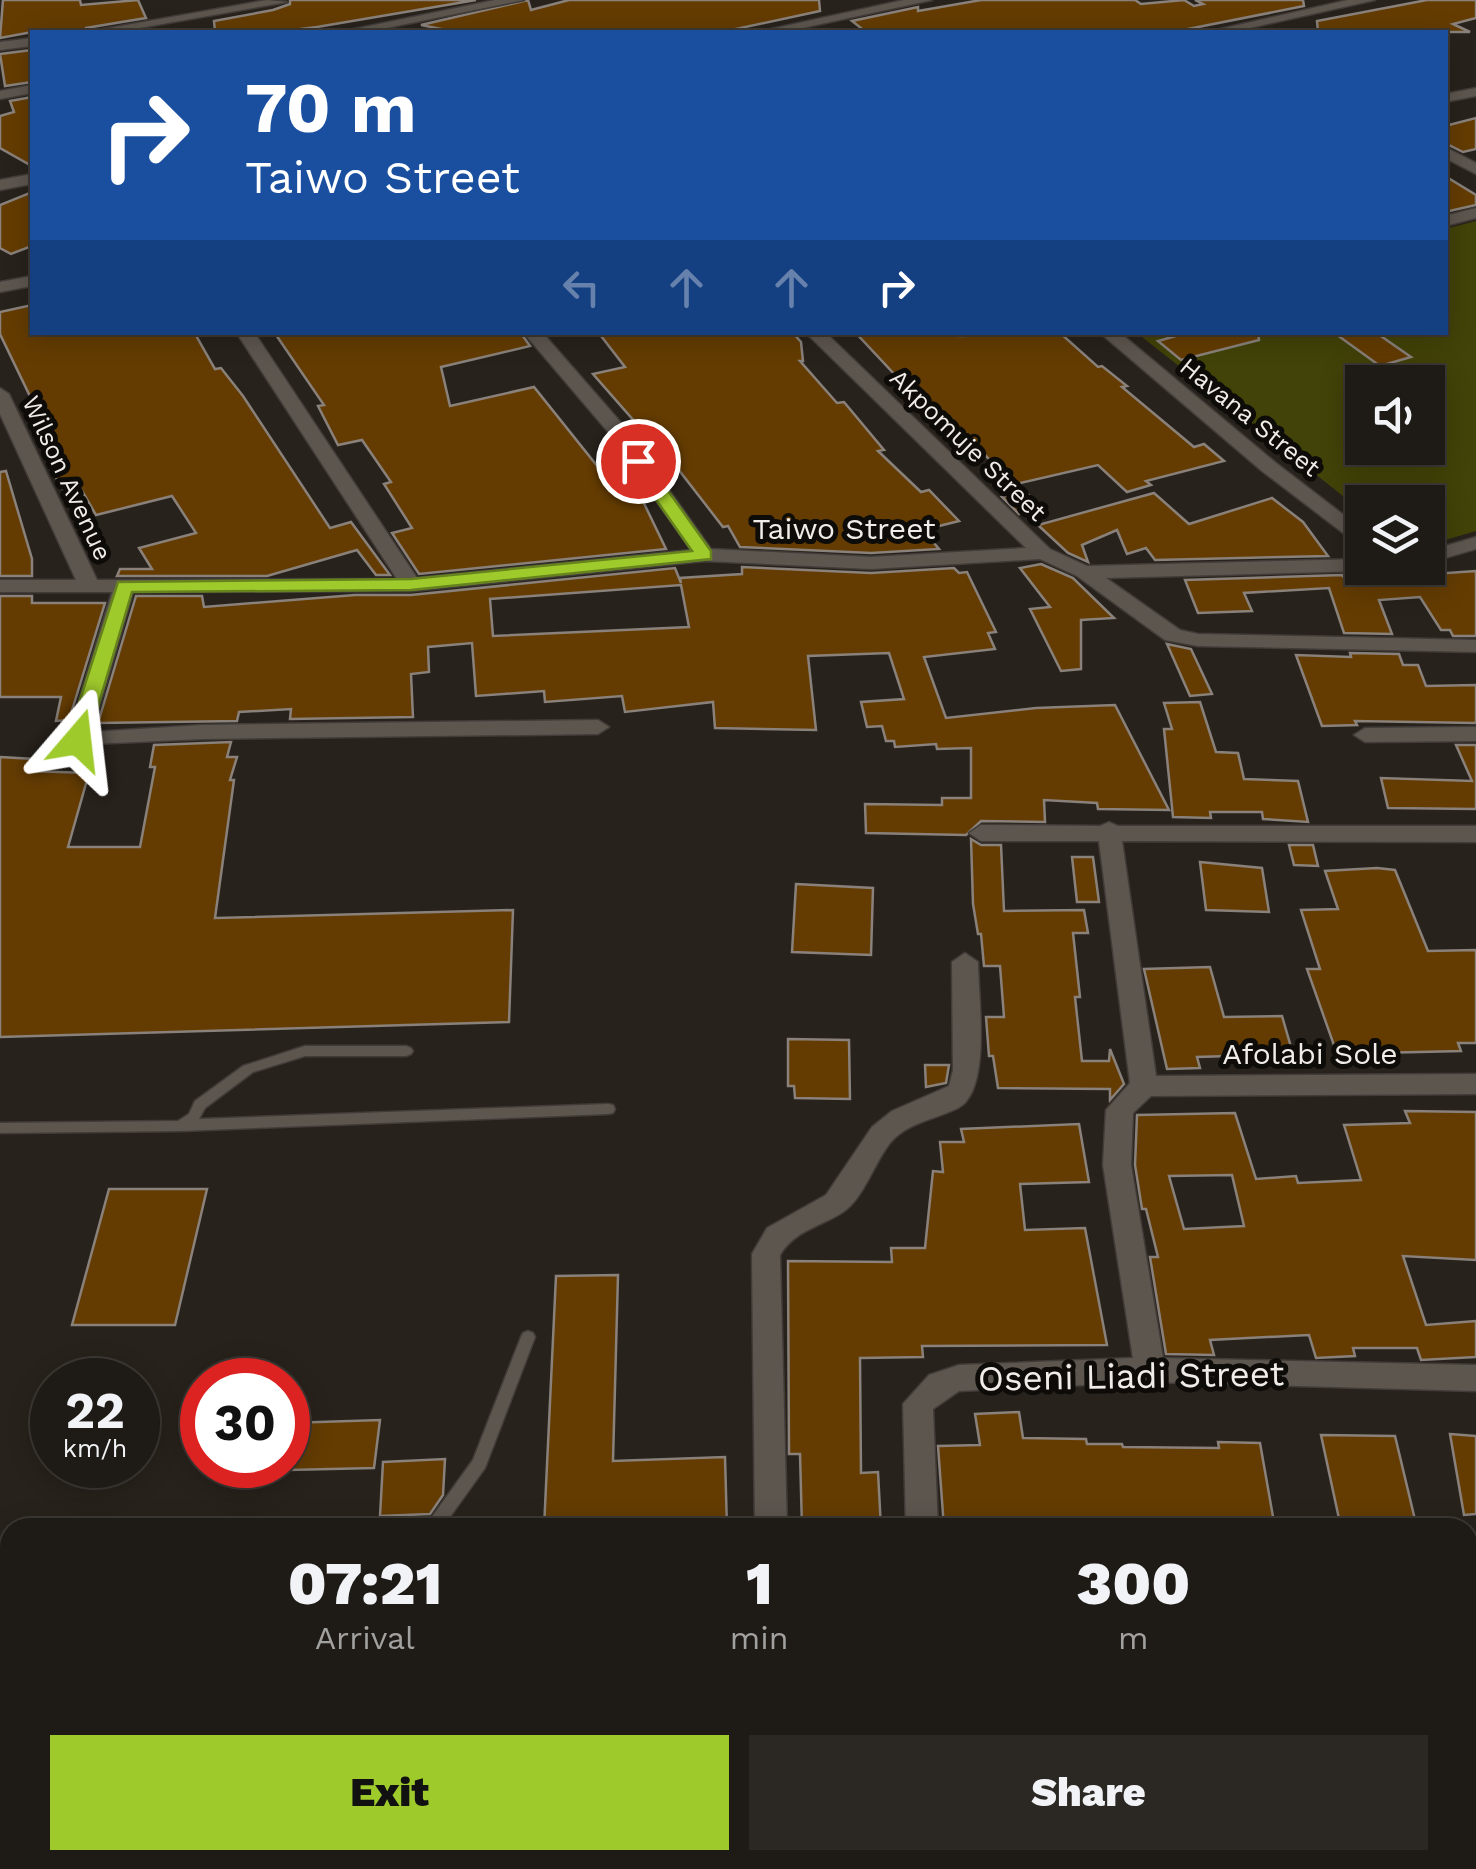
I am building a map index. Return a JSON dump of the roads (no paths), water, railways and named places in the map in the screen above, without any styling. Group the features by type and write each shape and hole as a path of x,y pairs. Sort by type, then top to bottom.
{"street":[{"path":"358,30 517,0"},
{"path":"775,30 925,0"},
{"path":"1224,30 1368,0"},
{"path":"106,30 280,2"},
{"path":"0,46 30,42"},
{"path":"0,95 30,88"},
{"path":"1448,97 1476,92"},
{"path":"1448,154 1476,169"},
{"path":"0,185 30,178"},
{"path":"1448,220 1476,213"},
{"path":"0,272 17,284"},
{"path":"246,335 411,585"},
{"path":"535,335 616,429 705,555"},
{"name":"Akpomuje Street","path":"817,335 1043,554"},
{"name":"Havana Street","path":"1112,335 1268,468 1345,525"},
{"name":"Wilson Avenue","path":"0,394 88,584"},
{"path":"1445,552 1476,543"},
{"name":"Taiwo Street","path":"0,586 411,585 705,555 871,562 1043,554 1084,572"},
{"path":"1084,572 1345,565"},
{"path":"1084,572 1173,635 1198,640 1476,646"},
{"path":"124,586 78,740 202,732 598,726"},
{"path":"1365,735 1476,734"},
{"path":"1109,830 1144,1086 1120,1110 1117,1165 1150,1370"},
{"path":"981,832 1476,834"},
{"path":"771,1518 766,1254 777,1236 791,1225 836,1203 882,1134 902,1118 950,1100 960,1091 966,1070 965,962"},
{"name":"Afolabi Sole","path":"1144,1086 1476,1084"},
{"name":"Oseni Liadi Street","path":"922,1518 918,1404 940,1384 959,1378 1150,1370 1476,1378"}],"lane":[{"path":"181,1126 194,1117 200,1105 248,1069 305,1051 406,1050"},
{"path":"0,1128 181,1126 608,1109"},
{"path":"439,1518 478,1463 528,1337"}]}
